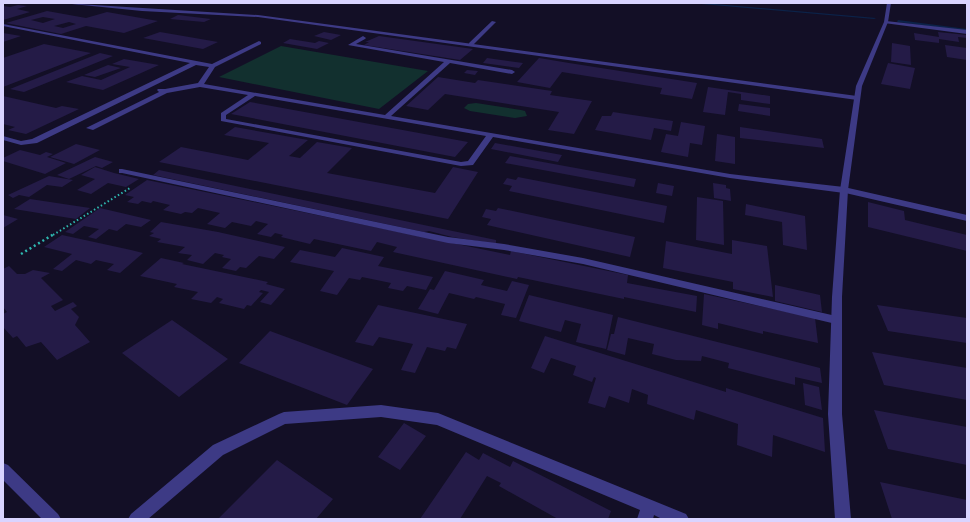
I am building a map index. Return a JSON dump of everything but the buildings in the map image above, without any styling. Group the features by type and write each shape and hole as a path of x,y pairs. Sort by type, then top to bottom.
{"street":[{"path":"64,3 142,10 244,14 857,98"},
{"path":"843,519 835,414 836,320 844,190 857,98 864,72 886,22 889,3"},
{"path":"471,44 494,22"},
{"path":"886,22 967,32"},
{"path":"3,25 213,66"},
{"path":"363,38 351,45 512,72"},
{"path":"200,85 213,66 259,44"},
{"path":"386,117 448,62"},
{"path":"3,138 21,143 34,141 195,63"},
{"path":"90,128 165,91 200,85 730,176 844,190 967,218"},
{"path":"146,88 165,91"},
{"path":"254,94 222,114 223,120 461,164 470,162 490,135"},
{"path":"122,171 448,240 504,246 584,261 836,320"},
{"path":"136,519 218,450 284,418 381,411 438,419 647,512 681,519"},
{"path":"3,470 53,519"}],"path":[{"path":"21,254 148,176"}],"green space":[{"path":"281,46 428,71 379,109 219,77"},
{"path":"476,103 525,111 527,116 515,118 470,111 464,108 468,104"}],"waterway":[{"path":"692,3 874,18"},
{"path":"898,21 967,30"}]}
